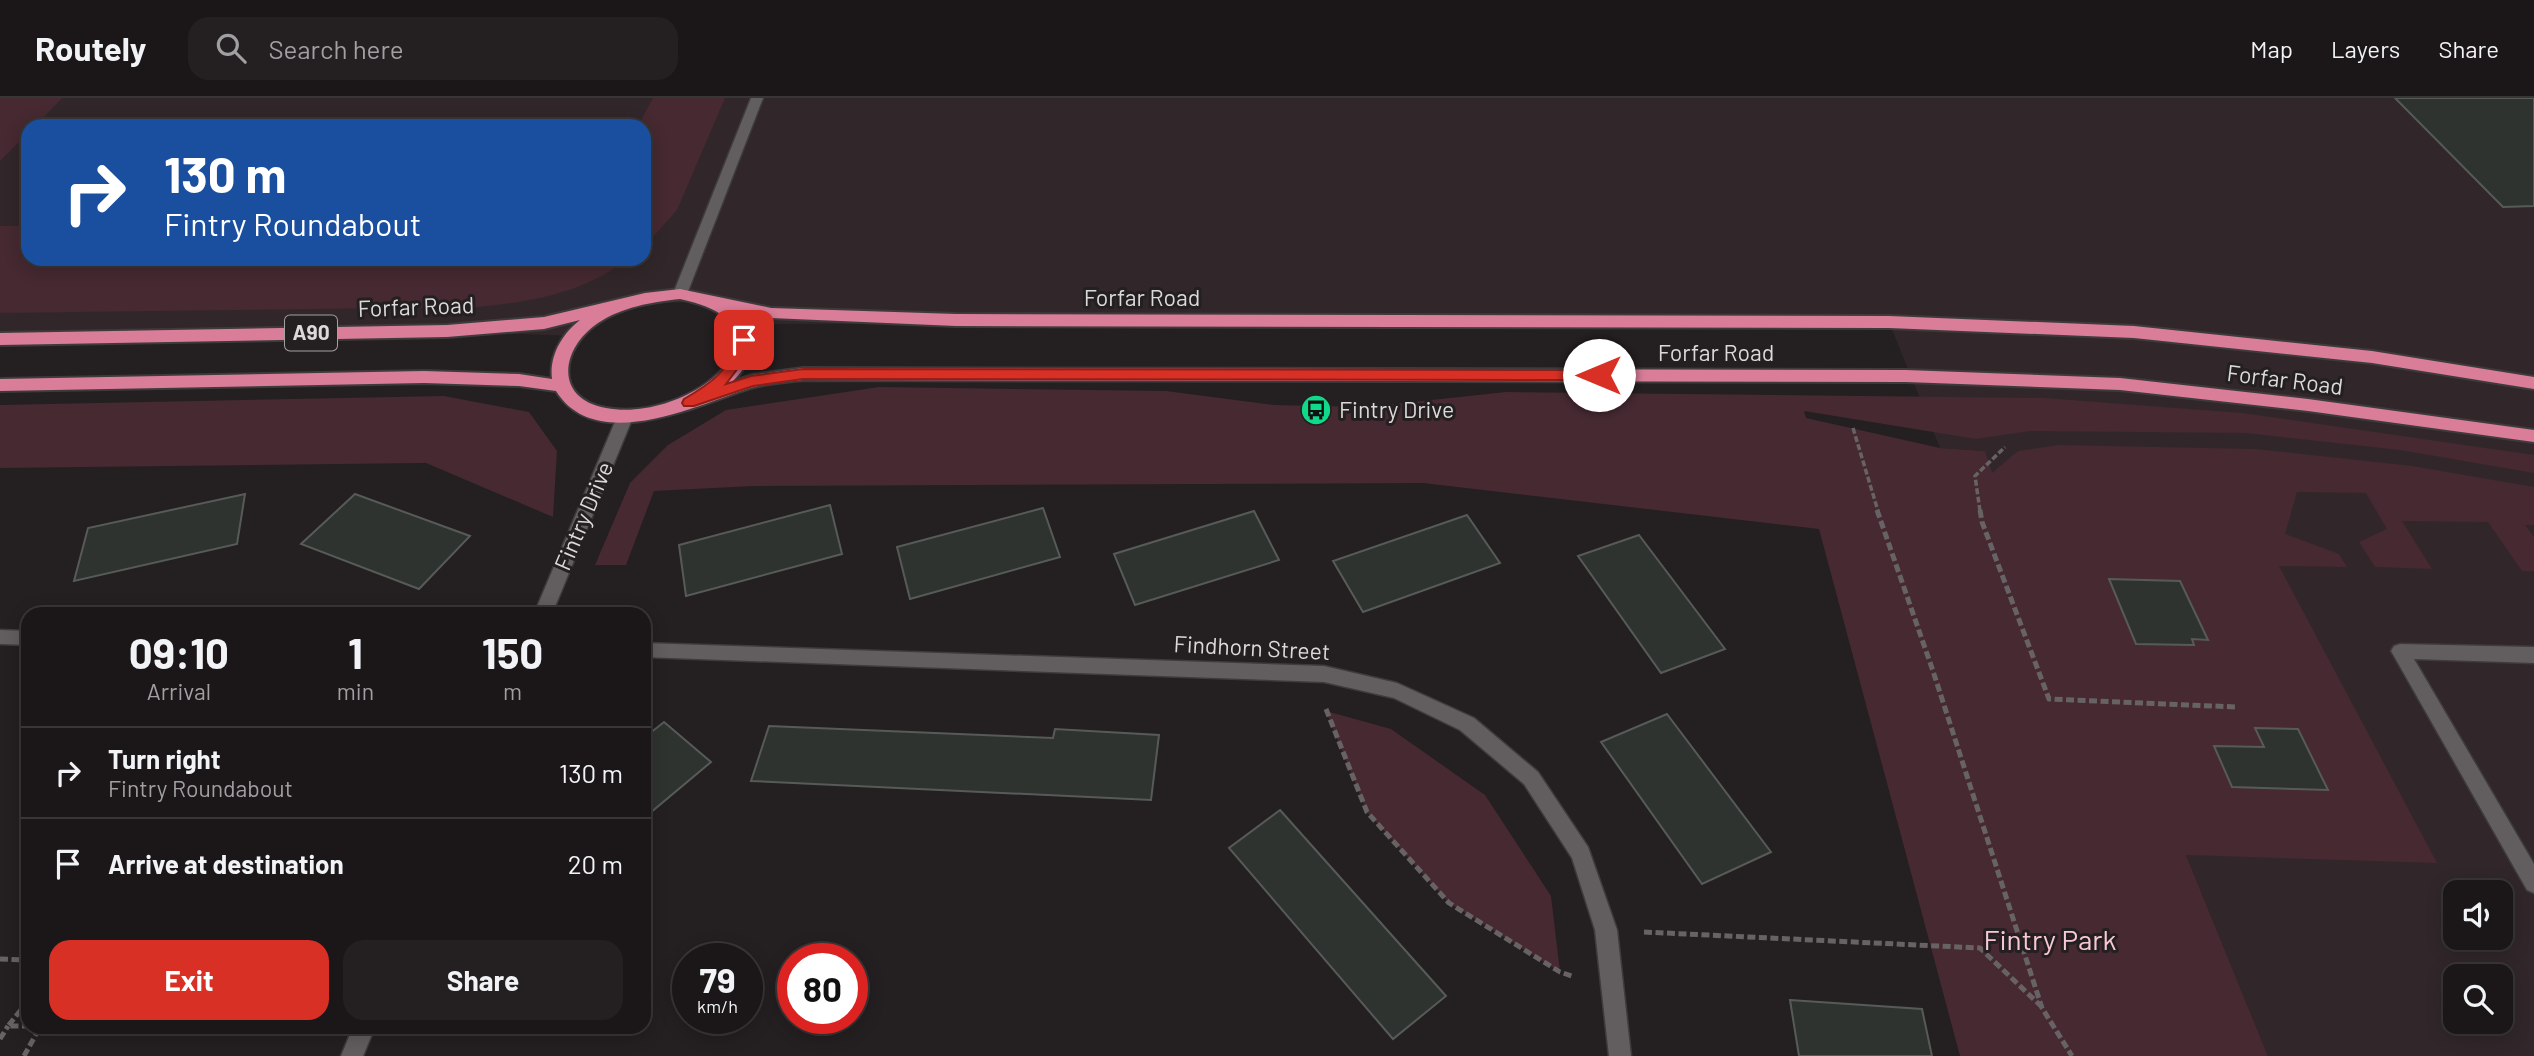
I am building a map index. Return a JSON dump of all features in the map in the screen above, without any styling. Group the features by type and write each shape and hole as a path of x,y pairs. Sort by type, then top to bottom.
{"highway":[{"name":"A90","path":"620,305 650,296 680,294 714,301"},
{"name":"Forfar Road","path":"714,301 771,313 956,320 1889,322 2134,332 2372,357 2534,383"},
{"path":"620,305 595,318 574,336 563,353 558,370 562,386 579,405 596,413 625,417 660,413 689,403 721,382 740,356 744,340 741,324 731,311 714,301"},
{"name":"Forfar Road","path":"0,339 447,331 544,323 620,305"},
{"name":"Forfar Road","path":"689,403 751,381 803,374 1906,376 2120,384 2308,405 2534,436"},
{"name":"A90","path":"0,384 424,377 519,380 562,386"}],"street":[{"path":"680,294 757,98"},
{"name":"Fintry Drive","path":"546,607 625,417"},
{"path":"0,637 21,638"},
{"name":"Findhorn Street","path":"651,650 1324,674 1397,691 1467,724 1531,778 1581,854 1606,930 1620,1056"},
{"path":"2534,655 2400,651 2534,883"},
{"path":"352,1056 361,1034"}],"path":[{"path":"1853,428 1868,484 1933,671 2042,1008"},
{"path":"2005,447 1975,477 1982,522 2049,699 2236,707"},
{"path":"1324,674 1326,711 1367,812 1449,903 1560,972 1612,989"},
{"path":"1606,930 1980,948 2042,1008 2072,1056"},
{"path":"0,960 21,960"},
{"path":"0,1039 21,1010"},
{"path":"8,1026 21,1026"},
{"path":"24,1056 36,1034"}],"shaded area":[{"path":"0,98 2534,98 2534,1056 2268,1056 2186,855 2017,562 1985,451 1940,448 1889,322 741,324 714,301 620,305 574,336 447,331 0,339"}],"green space":[{"path":"0,98 62,98 42,119 21,119 21,140 0,161"},
{"path":"653,98 725,98 677,210 651,239 651,119 642,119"},
{"path":"0,226 21,226 21,266 618,266 593,280 556,294 477,307 0,313"},
{"name":"Fintry Park","path":"879,387 1166,391 1274,405 1366,407 1506,392 2044,398 2242,413 2534,455 2534,473 2400,450 2246,433 2030,431 1976,439 1804,411 1806,418 1940,448 1985,451 1992,473 2018,451 2059,445 2255,449 2412,466 2534,487 2534,525 2525,525 2534,537 2534,571 2522,571 2488,522 2402,521 2432,569 2375,567 2359,542 2387,529 2366,493 2297,492 2285,534 2339,554 2347,567 2279,566 2437,863 2186,855 2268,1056 1960,1056 1819,529 1423,483 754,486 654,491 626,565 595,565 630,483 668,445 726,410"},
{"path":"444,396 529,412 557,451 553,517 426,463 0,468 0,405"},
{"path":"1326,711 1391,729 1485,795 1551,896 1560,972 1449,903 1367,812"}],"building":[{"path":"2395,98 2534,98 2534,206 2503,207"},
{"path":"245,494 237,544 74,581 88,528"},
{"path":"355,494 470,536 419,589 301,544"},
{"path":"830,505 842,554 686,596 679,545"},
{"path":"1043,508 1060,557 910,599 897,547"},
{"path":"1254,511 1279,560 1135,605 1114,554"},
{"path":"1467,515 1500,563 1363,612 1333,561"},
{"path":"1639,535 1725,649 1661,673 1578,556"},
{"path":"2109,579 2180,581 2208,640 2192,639 2194,645 2136,644"},
{"path":"1667,714 1771,852 1702,884 1601,742"},
{"path":"664,722 711,762 651,812 651,732"},
{"path":"769,726 1053,738 1055,729 1159,735 1151,800 751,781"},
{"path":"2255,728 2298,729 2328,790 2232,787 2214,746 2264,747"},
{"path":"1280,810 1446,996 1393,1039 1229,848"},
{"path":"1790,1000 1922,1009 1932,1056 1799,1056"}],"place":[{"name":"Fintry Drive","path":"1316,410"}],"route":[{"path":"744,340 740,356 729,374 712,390 689,403 751,381 803,374 1599,375"}]}
